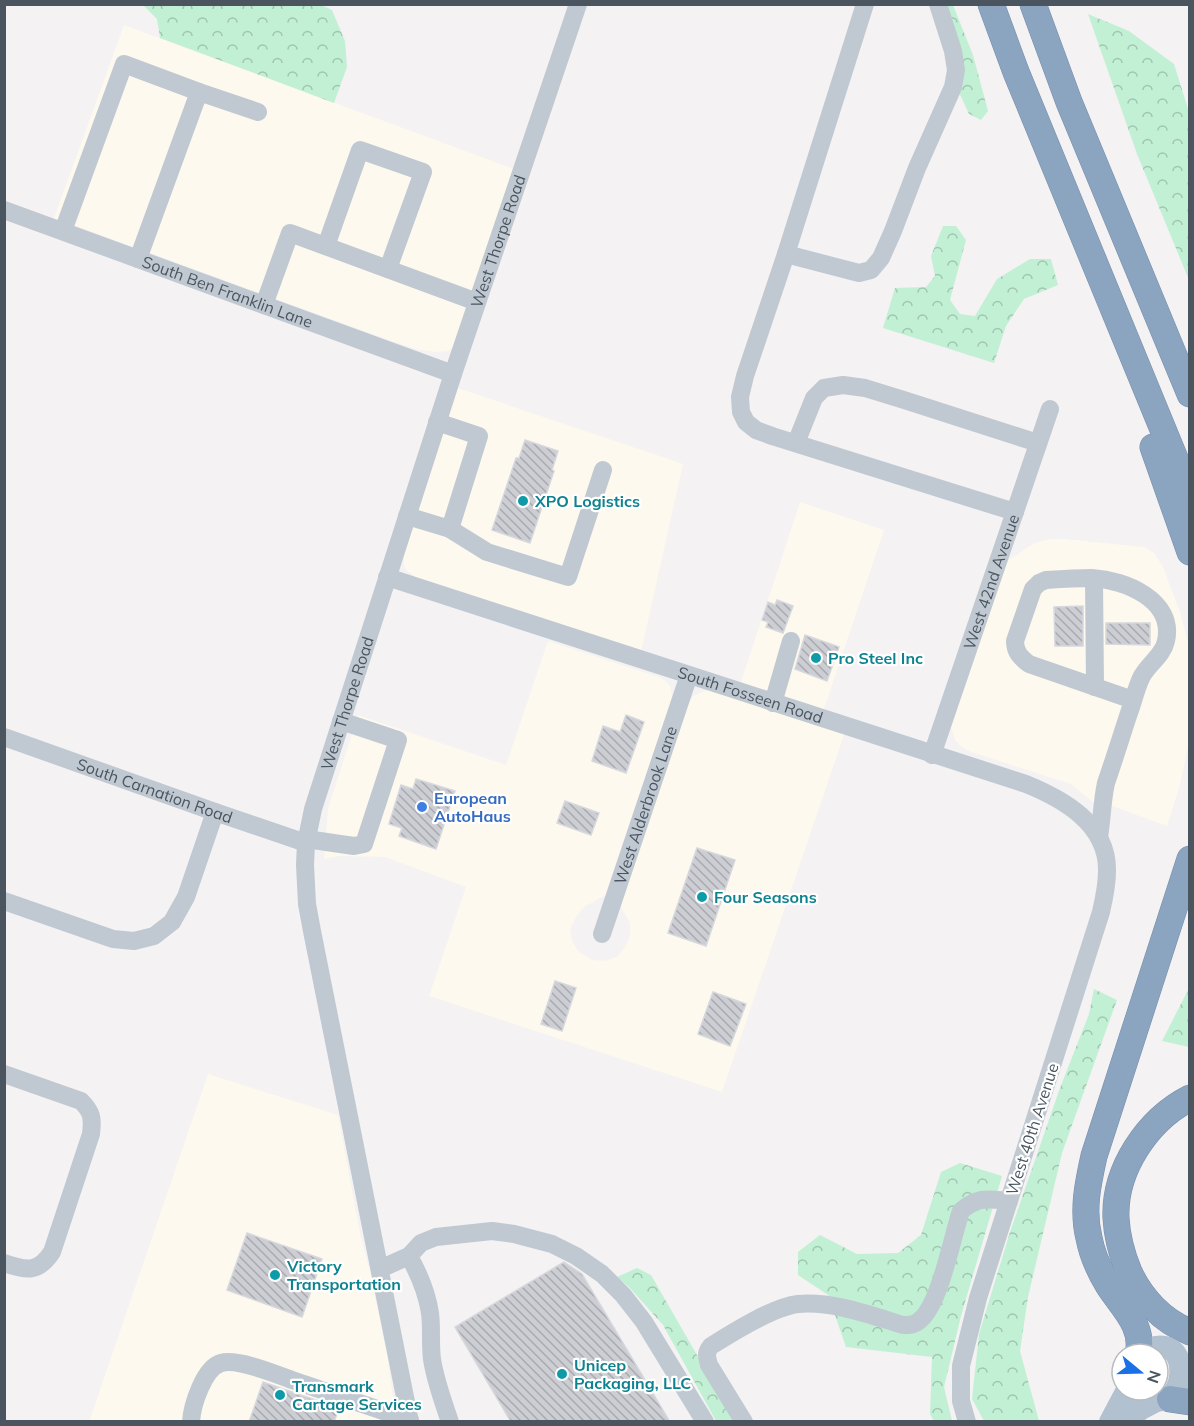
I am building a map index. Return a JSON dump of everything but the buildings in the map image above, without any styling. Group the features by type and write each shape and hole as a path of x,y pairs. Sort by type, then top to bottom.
{"highway":[{"path":"991,4 1020,82 1190,495"},
{"path":"1033,4 1069,102 1190,394"},
{"path":"1144,385 1148,436 1190,552"},
{"path":"1140,1342 1139,1334 1131,1317 1101,1273 1089,1239 1086,1221 1086,1191 1094,1156 1190,859"},
{"path":"1190,1098 1166,1114 1148,1132 1134,1151 1124,1171 1117,1197 1116,1218 1118,1240 1135,1285 1148,1302 1166,1319 1190,1332"}],"main road":[{"path":"1124,1422 1141,1409 1172,1394 1187,1380 1186,1358 1170,1349"},
{"path":"1110,1422 1121,1402"}],"street":[{"name":"West Thorpe Road","path":"410,1421 307,904 306,841 313,809 437,422 578,4"},
{"path":"865,4 745,376 740,397 741,412 746,422 756,430 1015,512"},
{"path":"786,254 859,273 871,270 881,258 953,87 956,70 953,51 938,4"},
{"path":"63,231 124,64 258,112"},
{"path":"138,259 199,92"},
{"path":"326,246 360,150 423,172 388,269"},
{"name":"South Ben Franklin Lane","path":"4,210 453,374"},
{"path":"264,305 290,233 477,302"},
{"path":"796,443 814,398 824,388 843,385 866,388 1038,443"},
{"name":"West 42nd Avenue","path":"932,755 1050,409"},
{"path":"437,422 479,436 450,529"},
{"path":"407,516 450,529 487,552 568,577 603,470"},
{"name":"South Fosseen Road","path":"387,577 1026,784 1072,808 1099,837"},
{"path":"1094,579 1095,687"},
{"path":"1099,837 1106,783 1133,700 1141,677 1160,655 1166,642 1168,628 1163,612 1154,601 1122,584 1094,579 1046,580 1039,583 1033,589 1015,641 1017,653 1029,664 1133,700"},
{"path":"773,703 791,641"},
{"name":"West Alderbrook Lane","path":"602,934 689,675"},
{"name":"South Carnation Road","path":"4,737 215,812 306,841 354,846 364,844 398,740 341,721"},
{"path":"4,901 113,939 134,941 154,936 172,922 186,897 215,812"},
{"name":"West 40th Avenue","path":"967,1422 961,1401 961,1366 978,1298 1101,912 1107,871 1105,852 1099,837"},
{"path":"4,1074 81,1101 90,1110 92,1122 91,1134 52,1252 45,1262 34,1268 21,1269 4,1263"},
{"path":"744,1422 709,1365 706,1357 707,1350 711,1346 776,1310 796,1304 816,1304 852,1310 903,1325 911,1325 920,1321 928,1311 939,1286 962,1211 970,1203 984,1199 1009,1201"},
{"path":"380,1269 409,1256 421,1243 436,1236 492,1231 552,1244 576,1256 602,1274 623,1296 644,1322 705,1422"},
{"path":"409,1256 418,1271 430,1313 432,1359 450,1422"},
{"path":"191,1422 201,1386 208,1372 222,1362 233,1362 276,1374 410,1421"},
{"path":"403,1384 435,1375"}],"shaded area":[{"path":"124,25 514,169 455,345 449,351 419,350 54,218"},
{"path":"455,387 683,464 641,652 419,579 407,571 404,566 403,551"},
{"path":"800,502 884,530 823,712 740,685"},
{"path":"1051,539 1144,547 1155,554 1163,567 1180,612 1189,646 1189,741 1180,785 1167,826 1112,806 1108,822 1094,803 1071,784 971,752 955,740 950,716 1002,569 1009,560 1034,543"},
{"path":"548,641 659,677 671,688 672,698 606,895 584,907 570,929 572,941 579,952 592,960 605,961 618,956 630,936 630,923 620,901 687,704 693,696 712,688 845,732 722,1092 429,996 466,887 385,857 339,856 324,859 328,809 358,715 506,765"},
{"path":"208,1074 338,1115 360,1233 388,1360 396,1421 89,1422"}],"green space":[{"path":"143,5 321,5 332,10 345,41 347,67 334,103 160,38 157,19"},
{"path":"937,5 953,5 973,55 988,111 981,120 969,114 957,88"},
{"path":"1088,14 1129,31 1174,64 1189,112 1189,280 1137,154"},
{"path":"943,226 956,226 966,240 950,300 960,314 975,316 997,279 1030,259 1051,259 1058,285 1024,299 1006,326 994,363 883,328 895,288 926,287 935,276 931,256"},
{"path":"1189,988 1189,1047 1162,1041"},
{"path":"1094,989 1117,1000 1062,1153 1028,1297 1020,1351 1039,1421 984,1421 972,1399 979,1334 1010,1232 1060,1088 1089,1014"},
{"path":"960,1163 1002,1176 961,1316 944,1387 952,1421 934,1421 930,1414 932,1357 846,1347 828,1295 798,1275 798,1252 820,1235 857,1254 898,1253 921,1235 941,1172"},
{"path":"637,1268 651,1275 735,1421 716,1421 663,1325 617,1277"}],"place":[{"name":"XPO Logistics","path":"523,501"},
{"name":"Pro Steel Inc","path":"816,658"},
{"name":"European AutoHaus","path":"422,807"},
{"name":"Four Seasons","path":"702,897"},
{"name":"Victory Transportation","path":"275,1275"},
{"name":"Unicep Packaging, LLC","path":"562,1374"},
{"name":"Transmark Cartage Services","path":"280,1395"}]}
